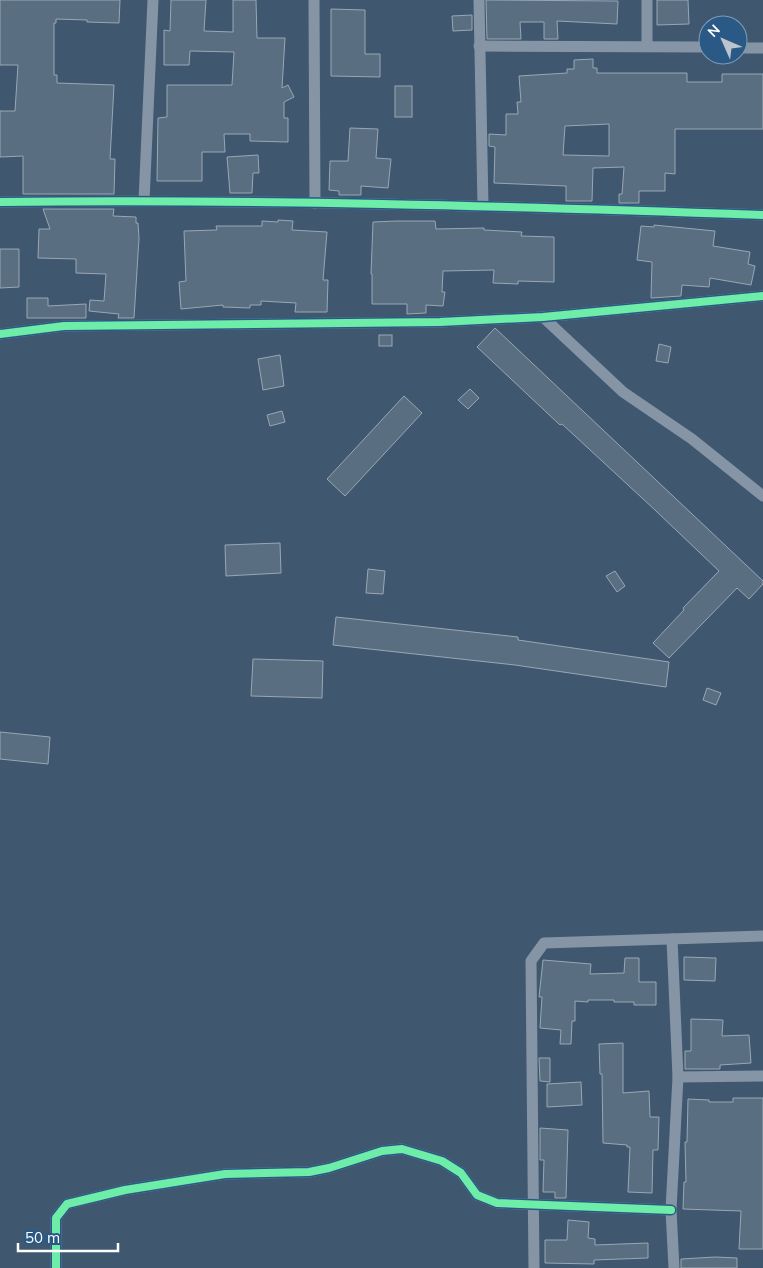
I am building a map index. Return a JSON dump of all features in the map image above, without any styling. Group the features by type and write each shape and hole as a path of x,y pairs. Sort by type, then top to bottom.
{"street":[{"path":"144,200 153,0"},
{"path":"314,0 315,203"},
{"path":"479,0 483,206"},
{"path":"647,0 647,46"},
{"path":"480,46 698,47"},
{"path":"748,48 763,48"},
{"path":"0,202 144,200 483,206 763,215"},
{"path":"0,334 64,326 440,322 543,317 763,296"},
{"path":"543,317 623,392 692,439 763,496"},
{"path":"534,1268 531,961 544,943 763,936"},
{"path":"672,939 678,1077 671,1210 674,1268"},
{"path":"678,1077 763,1076"},
{"path":"56,1268 56,1218 67,1204 125,1190 225,1174 308,1172 329,1168 382,1151 402,1149 442,1161 460,1173 477,1195 497,1203 671,1210"}],"building":[{"path":"0,0 120,0 119,23 56,19 56,23 54,23 54,75 57,75 57,83 114,85 110,159 115,159 114,194 23,194 23,156 0,157 0,111 15,111 18,65 0,65"},
{"path":"171,0 206,0 204,31 233,32 233,0 256,0 257,38 285,38 282,88 288,85 294,97 284,102 284,118 288,118 288,142 250,141 250,134 224,134 225,152 202,152 202,181 157,181 158,118 167,117 167,85 232,85 234,52 190,51 189,65 164,65 164,30 170,31"},
{"path":"486,0 618,1 617,24 557,21 558,39 544,39 544,22 520,22 521,39 487,39"},
{"path":"657,0 688,0 689,24 657,25"},
{"path":"331,9 365,10 365,54 380,54 380,77 331,76"},
{"path":"472,15 472,30 453,31 452,16"},
{"path":"593,59 593,68 597,68 597,73 687,73 687,82 722,82 722,74 763,74 763,129 675,129 675,174 665,173 665,191 639,191 639,203 619,203 619,194 622,194 624,167 593,168 592,201 566,201 566,186 494,183 495,147 489,146 489,134 506,135 506,114 518,114 517,102 521,102 519,76 567,73 567,69 574,69 574,60","holes":["609,124 609,156 563,155 565,126"]},
{"path":"395,86 412,86 412,117 395,117"},
{"path":"350,128 378,129 376,158 391,159 388,188 361,186 361,195 339,195 339,191 329,190 330,161 348,161"},
{"path":"258,155 259,173 253,173 252,193 230,193 227,157"},
{"path":"43,209 114,209 113,216 136,217 139,238 134,318 118,318 119,314 89,311 90,300 104,301 106,274 76,273 76,259 38,258 39,229 50,229"},
{"path":"278,220 293,221 292,230 327,232 323,280 328,280 327,312 295,312 296,303 261,301 261,305 250,305 250,308 223,307 223,305 181,309 179,282 186,281 184,231 217,230 216,226 262,226 262,221 278,222"},
{"path":"435,221 436,229 484,228 484,230 522,232 521,236 554,237 554,282 518,281 518,284 493,283 494,270 443,271 442,292 445,292 443,306 426,305 426,313 407,314 407,304 372,304 373,222"},
{"path":"654,225 715,231 713,246 750,252 748,264 755,266 751,285 710,278 709,287 682,285 681,296 651,298 652,262 637,260 641,226 654,227"},
{"path":"0,249 19,249 19,287 0,288"},
{"path":"27,298 48,298 48,306 86,304 86,318 27,318"},
{"path":"495,328 763,581 763,584 749,599 737,588 669,658 653,643 684,610 683,608 719,571 477,347"},
{"path":"379,335 392,335 392,346 379,346"},
{"path":"659,344 671,347 668,363 656,361"},
{"path":"280,355 284,386 263,390 258,359"},
{"path":"470,389 479,398 468,409 458,400"},
{"path":"404,396 422,413 345,496 327,479"},
{"path":"282,411 285,422 270,426 267,415"},
{"path":"280,543 281,573 226,576 225,545"},
{"path":"368,569 385,571 383,594 366,593"},
{"path":"615,571 625,586 617,592 606,576"},
{"path":"336,617 518,637 518,640 669,662 666,687 515,665 333,645"},
{"path":"253,659 323,661 322,698 251,696"},
{"path":"707,688 721,693 716,705 703,700"},
{"path":"0,732 50,737 48,764 0,759"},
{"path":"684,957 716,958 715,981 684,980"},
{"path":"625,958 639,958 639,982 656,982 656,1005 634,1005 634,1002 614,1002 614,1000 575,1001 575,1021 572,1021 571,1044 560,1044 561,1030 540,1028 542,997 539,997 543,960 591,964 590,974 624,973"},
{"path":"691,1019 723,1020 722,1036 749,1035 751,1063 720,1065 720,1069 685,1069 685,1051 691,1051"},
{"path":"623,1043 623,1093 649,1091 650,1117 659,1117 658,1150 653,1150 652,1193 628,1192 630,1147 627,1147 627,1145 603,1143 602,1074 600,1074 599,1044"},
{"path":"539,1058 550,1058 550,1082 540,1081"},
{"path":"581,1082 582,1105 547,1107 547,1084"},
{"path":"733,1098 763,1098 763,1249 739,1249 741,1211 683,1209 684,1182 686,1182 685,1142 687,1142 688,1099 709,1100 709,1102 733,1102"},
{"path":"540,1128 568,1130 566,1198 555,1198 555,1192 543,1192 544,1160 540,1160"},
{"path":"568,1220 589,1222 588,1238 595,1239 595,1245 648,1243 648,1258 594,1260 594,1264 545,1263 545,1240 567,1240"},
{"path":"737,1258 737,1268 681,1268 681,1259"}],"cycle path":[{"path":"0,202 382,204 763,215"},
{"path":"0,334 64,326 440,322 543,317 763,296"},
{"path":"56,1268 56,1218 67,1204 125,1190 225,1174 309,1172 329,1168 382,1151 402,1149 442,1161 461,1173 477,1195 497,1203 671,1210"}]}
